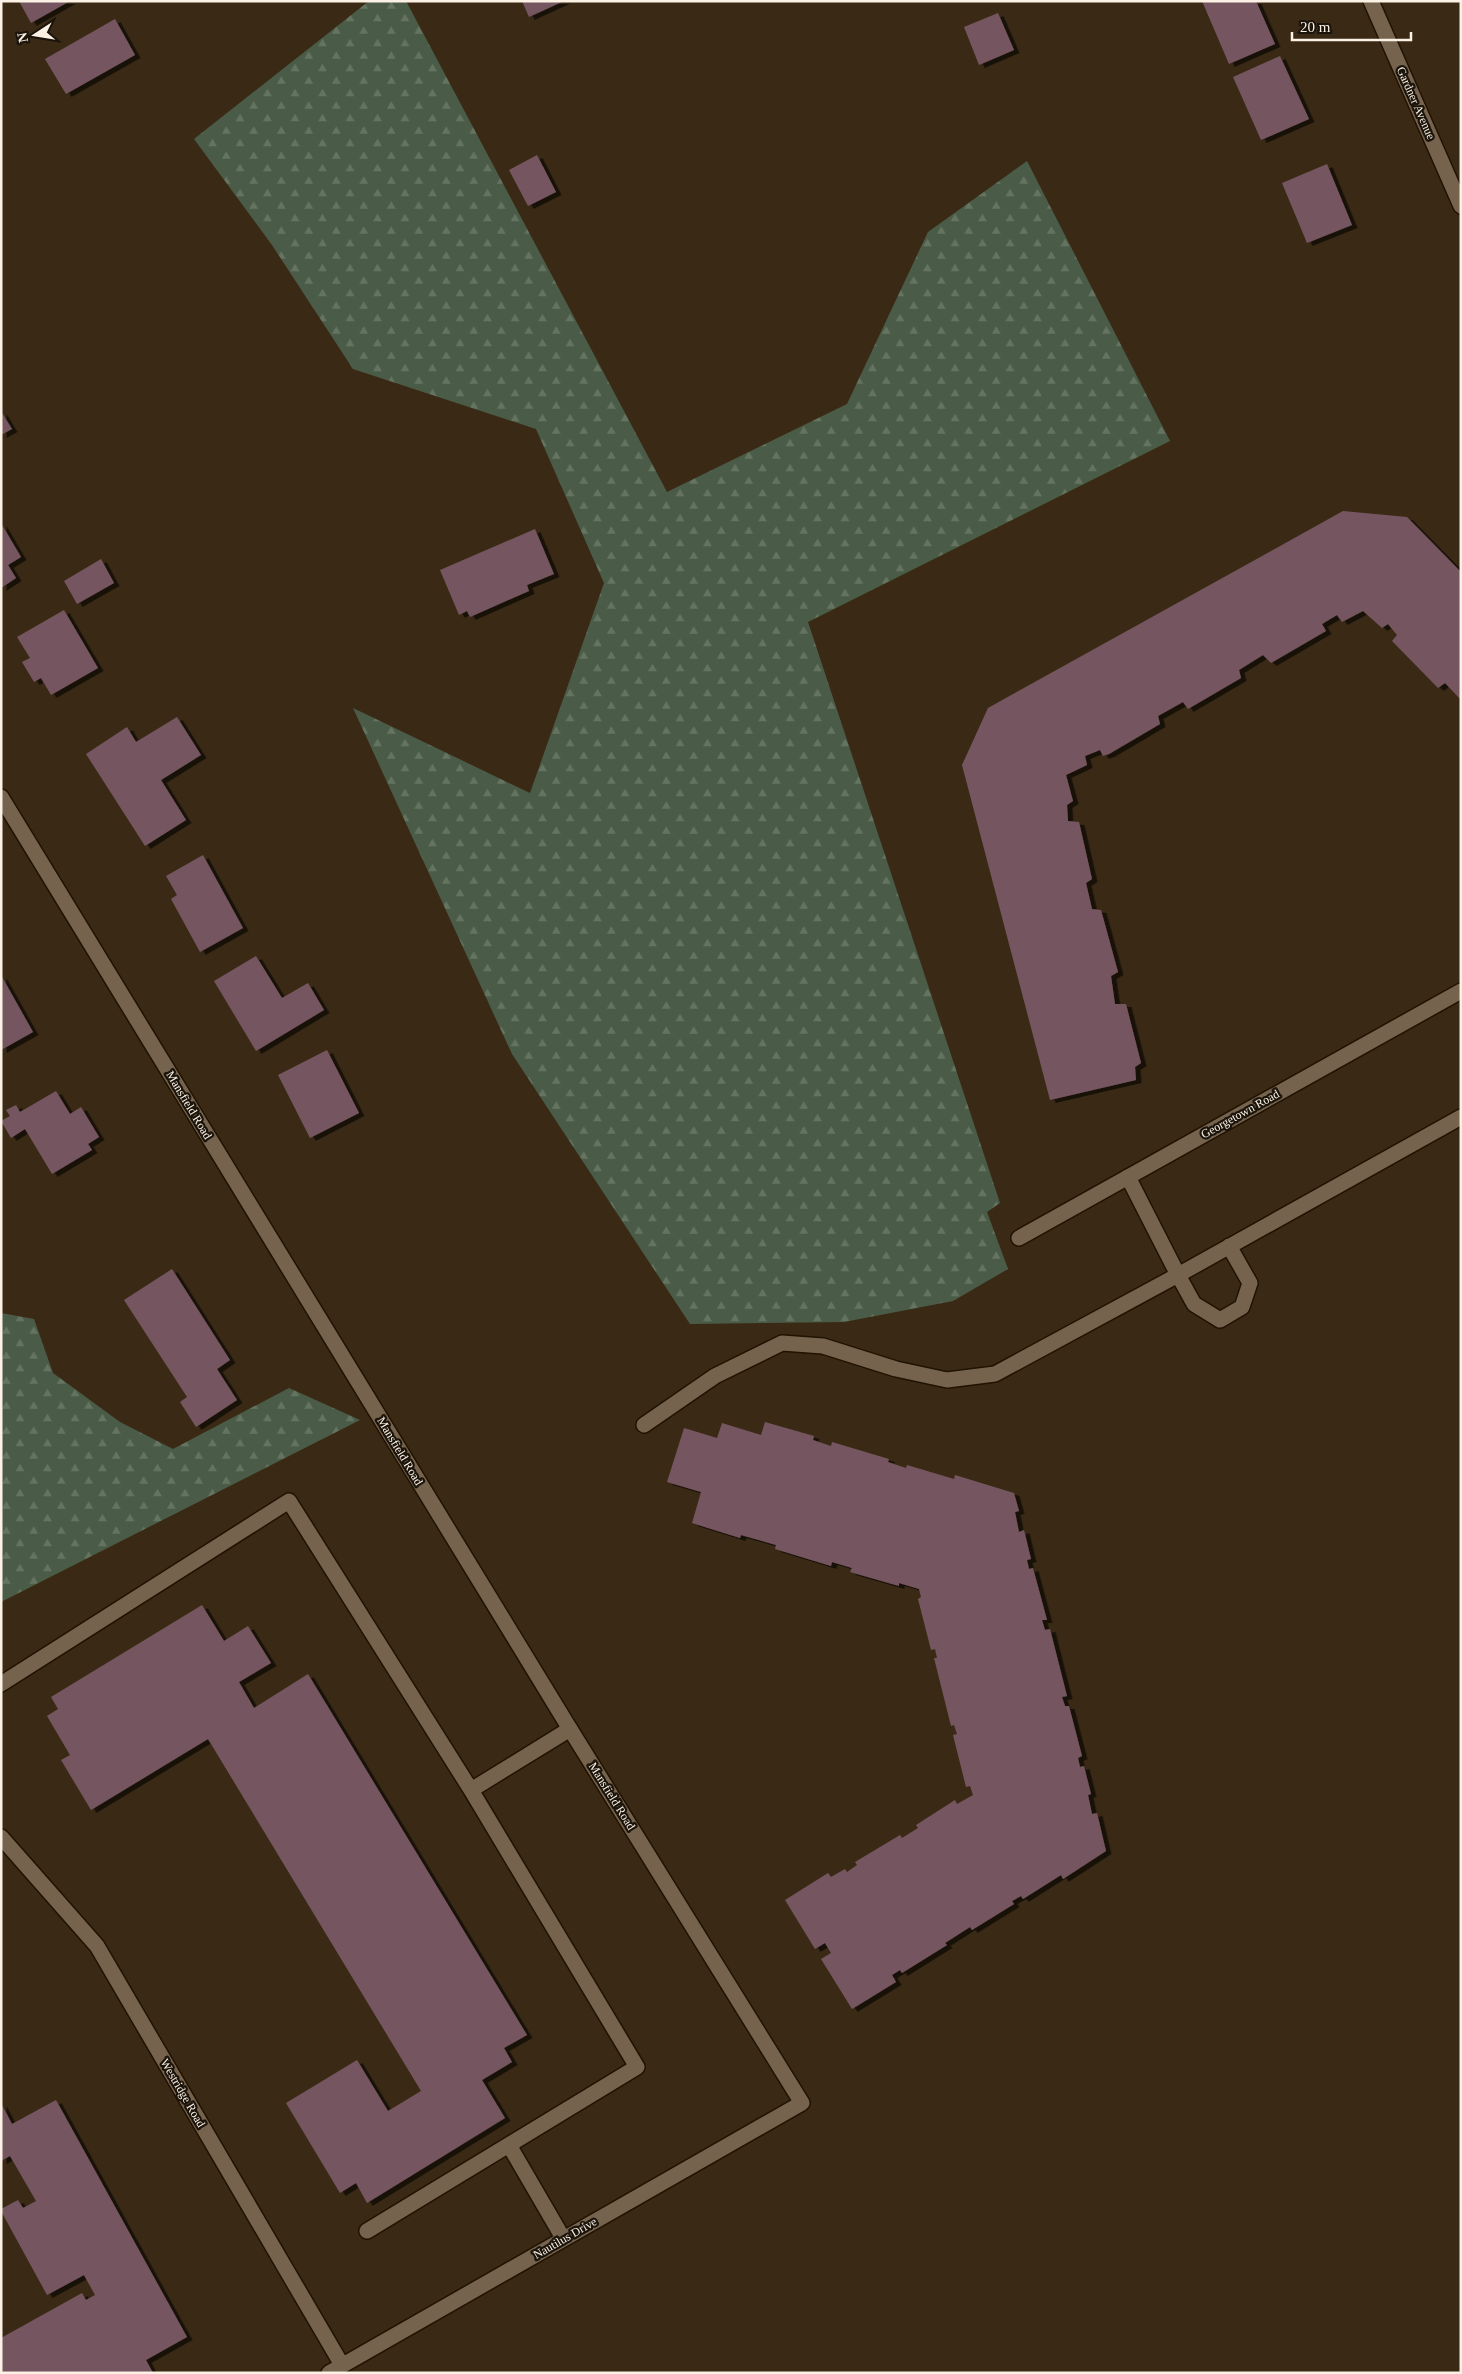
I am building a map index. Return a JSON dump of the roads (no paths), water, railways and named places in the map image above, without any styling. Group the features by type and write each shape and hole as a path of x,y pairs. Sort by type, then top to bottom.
{"street":[{"name":"Gardner Avenue","path":"1371,1 1461,206"},
{"name":"Mansfield Road","path":"1,797 570,1729 802,2103"},
{"name":"Georgetown Road","path":"1019,1238 1461,991"},
{"path":"644,1425 715,1376 782,1343 823,1346 896,1369 947,1380 995,1374 1230,1246 1461,1116"},
{"path":"1128,1177 1194,1304 1220,1320 1242,1307 1250,1283 1230,1246"},
{"path":"1,1684 289,1501 472,1790 637,2067 367,2231"},
{"path":"472,1790 570,1729"},
{"name":"Westridge Road","path":"1,1837 97,1946 335,2369"},
{"name":"Nautilus Drive","path":"335,2369 802,2103"},
{"path":"509,2145 563,2238"}]}
